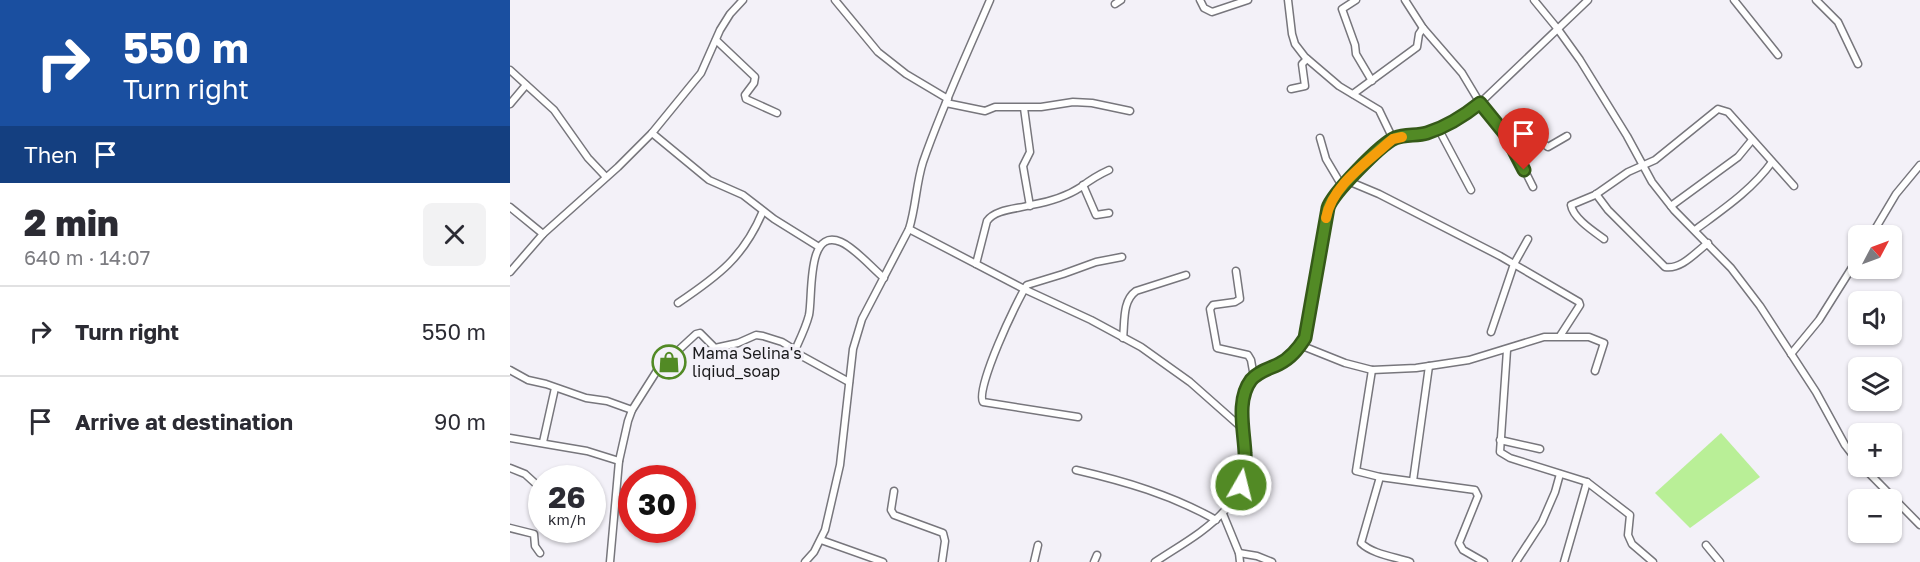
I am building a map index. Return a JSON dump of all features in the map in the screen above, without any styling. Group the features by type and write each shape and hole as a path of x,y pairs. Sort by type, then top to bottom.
{"street":[{"path":"510,272 543,234 652,133 701,73 730,14 743,0"},
{"path":"836,0 878,52 947,101 986,111 996,107 1024,108 1073,102 1092,103 1130,111"},
{"path":"805,562 820,540 827,522 840,465 853,349 862,319 909,230 922,164 989,2 981,0"},
{"path":"1200,0 1204,8 1212,12 1248,0"},
{"path":"1288,0 1295,44 1307,59 1339,86 1382,113 1393,139"},
{"path":"1356,0 1342,9 1356,54 1372,81"},
{"path":"1405,0 1423,28 1462,73 1480,103 1506,135 1533,187"},
{"path":"1534,0 1580,60 1652,182 1755,299 1816,392 1848,449"},
{"path":"1155,562 1198,535 1223,514 1241,485 1245,452 1242,428 1245,393 1254,377 1261,371 1288,358 1300,345 1307,328 1330,201 1347,181 1393,139 1427,133 1456,120 1480,103 1588,0"},
{"path":"1734,0 1778,56"},
{"path":"1816,0 1838,22 1858,64"},
{"path":"1353,94 1417,47 1419,34 1423,28"},
{"path":"716,40 755,77 754,83 745,95 746,99 777,113"},
{"path":"1291,89 1305,86 1302,64 1307,59"},
{"path":"510,70 554,110 588,158 606,177"},
{"path":"510,104 526,85"},
{"path":"1024,108 1030,152 1023,166 1030,206"},
{"path":"1604,239 1589,229 1570,206 1596,194 1628,172 1655,160 1718,109 1728,112 1794,186"},
{"path":"1438,128 1471,190"},
{"path":"1506,135 1517,131 1529,132 1548,147 1567,136"},
{"path":"652,133 709,180 743,195 763,211 819,247"},
{"path":"1320,138 1321,149 1342,186"},
{"path":"1671,206 1738,157 1752,140"},
{"path":"1695,230 1740,196 1772,162"},
{"path":"1878,225 1896,194 1920,165"},
{"path":"976,264 989,218 1003,211 1055,199 1083,185 1094,176 1109,170"},
{"path":"1347,181 1379,194 1514,264 1580,303 1560,336"},
{"path":"1083,185 1095,215 1109,213"},
{"path":"1596,194 1608,210 1665,267 1678,266 1708,243"},
{"path":"510,207 543,234"},
{"path":"678,303 724,270 755,230 763,211"},
{"path":"909,230 1141,347 1190,382 1242,428"},
{"path":"1491,332 1514,264 1528,239"},
{"path":"795,350 809,316 813,269 819,247 828,240 843,243 884,278"},
{"path":"1078,417 981,401 981,396 992,360 1028,284 1096,262 1122,257"},
{"path":"1236,271 1240,299 1235,302 1213,305 1210,313 1217,348 1248,356 1254,377"},
{"path":"1791,354 1819,320 1848,274"},
{"path":"1123,338 1127,302 1131,295 1136,291 1186,275"},
{"path":"610,562 619,461 632,410 658,369 698,332 715,348 756,335 772,338 849,382"},
{"path":"1300,345 1345,363 1372,370 1429,366 1469,360 1507,350 1537,338 1589,337 1604,343 1595,371"},
{"path":"1507,350 1500,452 1503,456 1587,482 1630,514 1628,535 1632,544 1653,562"},
{"path":"1413,481 1429,366"},
{"path":"510,370 528,380 632,410"},
{"path":"1372,370 1356,469 1360,474 1477,491 1478,496 1459,543 1463,550 1484,562"},
{"path":"543,442 555,388"},
{"path":"510,438 587,451 619,461"},
{"path":"1500,440 1540,449"},
{"path":"510,468 528,477"},
{"path":"1076,470 1144,488 1193,506 1216,520"},
{"path":"1516,562 1542,522 1560,474"},
{"path":"1380,477 1361,543 1378,552 1410,562"},
{"path":"1874,477 1920,524"},
{"path":"1564,562 1587,482"},
{"path":"894,491 891,510 894,515 943,532 945,541 942,562"},
{"path":"1223,514 1239,553 1240,562"},
{"path":"510,528 534,534 535,546 540,553"},
{"path":"820,540 883,562"},
{"path":"1034,562 1038,545"},
{"path":"1706,545 1720,562"},
{"path":"1239,553 1257,555 1272,562"},
{"path":"1094,562 1097,555"}],"green space":[{"path":"1721,433 1760,477 1690,528 1655,493"}],"slow traffic":[{"path":"1326,218 1330,201 1344,184 1388,143 1402,137"}],"place":[{"name":"Mama Selina's liqiud_soap","path":"669,362"}],"route":[{"path":"1241,485 1245,464 1242,428 1245,393 1254,377 1261,371 1288,358 1305,338 1322,234 1330,201 1334,195 1393,139 1427,133 1456,120 1480,103 1506,135 1524,170"}]}
